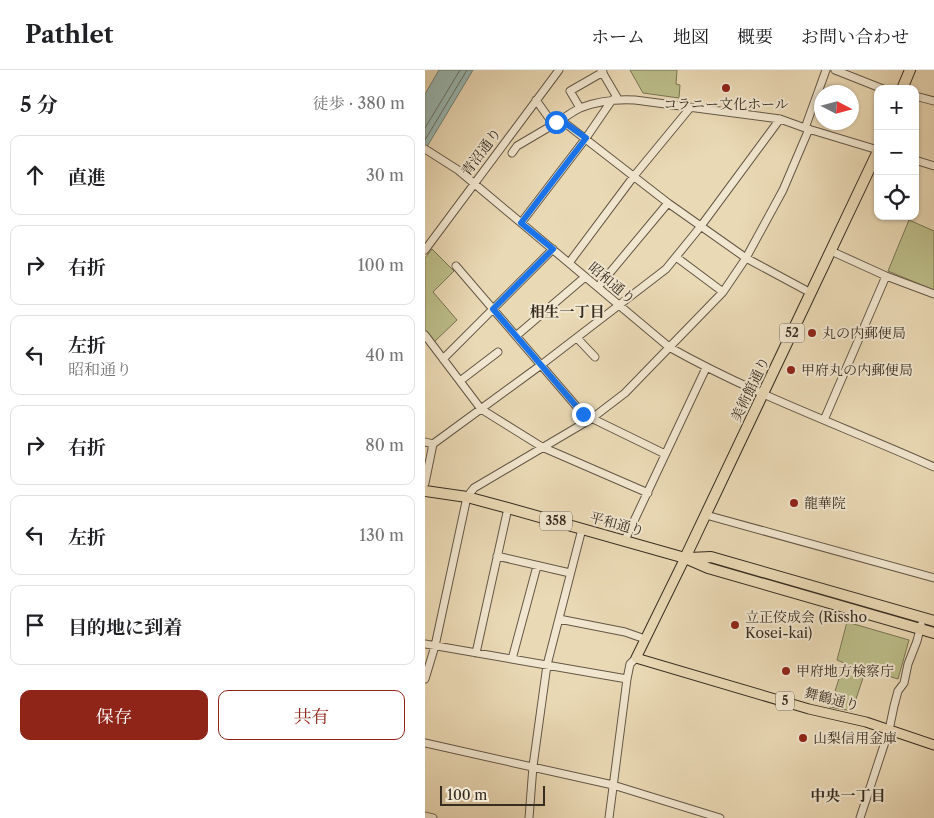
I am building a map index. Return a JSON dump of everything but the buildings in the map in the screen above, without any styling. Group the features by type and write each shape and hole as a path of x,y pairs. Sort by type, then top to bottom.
{"highway":[{"path":"904,85 910,70"},
{"name":"美術館通り","path":"685,558 874,160"},
{"name":"平和通り","path":"425,491 467,497 625,540 685,558 708,568 934,633"},
{"name":"平和通り","path":"685,558 711,557 934,621"}],"main road":[{"path":"636,658 685,558"},
{"name":"舞鶴通り","path":"636,658 809,709 866,722 934,744"}],"street":[{"name":"青沼通り","path":"425,250 559,70"},
{"path":"425,679 435,646 467,497 474,488 591,419 625,393 723,292 746,258 783,190 807,129 826,70"},
{"path":"835,70 874,85"},
{"path":"579,108 570,91 602,71 615,100"},
{"path":"919,97 934,101"},
{"path":"536,100 551,121 559,121 586,138 668,203 746,258 811,293"},
{"path":"512,153 517,146 579,108 615,100 635,100 781,119 874,150"},
{"path":"521,223 615,100"},
{"path":"569,263 634,176 690,108"},
{"path":"425,483 433,444 655,278 676,257 701,226 781,119"},
{"name":"昭和通り","path":"425,149 458,170 669,347 706,368 762,395 934,467"},
{"path":"919,161 934,166"},
{"path":"598,288 668,203"},
{"path":"443,359 553,249"},
{"path":"831,251 886,276 934,294"},
{"path":"676,257 723,292"},
{"path":"456,266 583,414 665,454"},
{"path":"824,420 886,276"},
{"path":"516,336 585,277"},
{"path":"425,335 481,409 542,447 648,493"},
{"path":"577,338 595,357"},
{"path":"460,381 498,352"},
{"path":"625,540 706,368"},
{"path":"425,442 433,444"},
{"path":"476,653 508,508"},
{"path":"706,515 934,578"},
{"path":"529,818 533,766 547,665 582,529"},
{"path":"497,556 570,573"},
{"path":"513,659 537,566"},
{"path":"860,818 889,730 893,706 898,692 904,683 923,618"},
{"path":"559,619 625,632 645,640"},
{"path":"425,644 627,679"},
{"path":"609,818 627,679 631,664 636,658"},
{"path":"425,743 613,785 720,818"},
{"path":"425,816 433,818"}],"green space":[{"path":"630,70 677,70 676,84 680,85 679,98 643,93"},
{"path":"909,220 934,231 934,290 888,271"},
{"path":"432,249 454,271 433,292 457,320 432,344 425,335 425,258"},
{"path":"847,622 909,640 898,679 866,669 852,711 830,707 844,663 837,660"}],"water":[{"path":"439,70 473,70 425,150 425,94"}],"place":[{"name":"コラニー文化ホール","path":"726,88"},
{"name":"丸の内郵便局","path":"812,333"},
{"name":"甲府丸の内郵便局","path":"791,370"},
{"name":"龍華院","path":"794,503"},
{"name":"立正佼成会 (Rissho Kosei-kai)","path":"735,625"},
{"name":"甲府地方検察庁","path":"786,671"},
{"name":"山梨信用金庫","path":"803,738"}],"district":[{"name":"相生一丁目","path":"567,312"},
{"name":"中央一丁目","path":"848,796"}],"route":[{"path":"556,122 561,120 586,138 521,223 553,249 493,309 583,414"}]}
